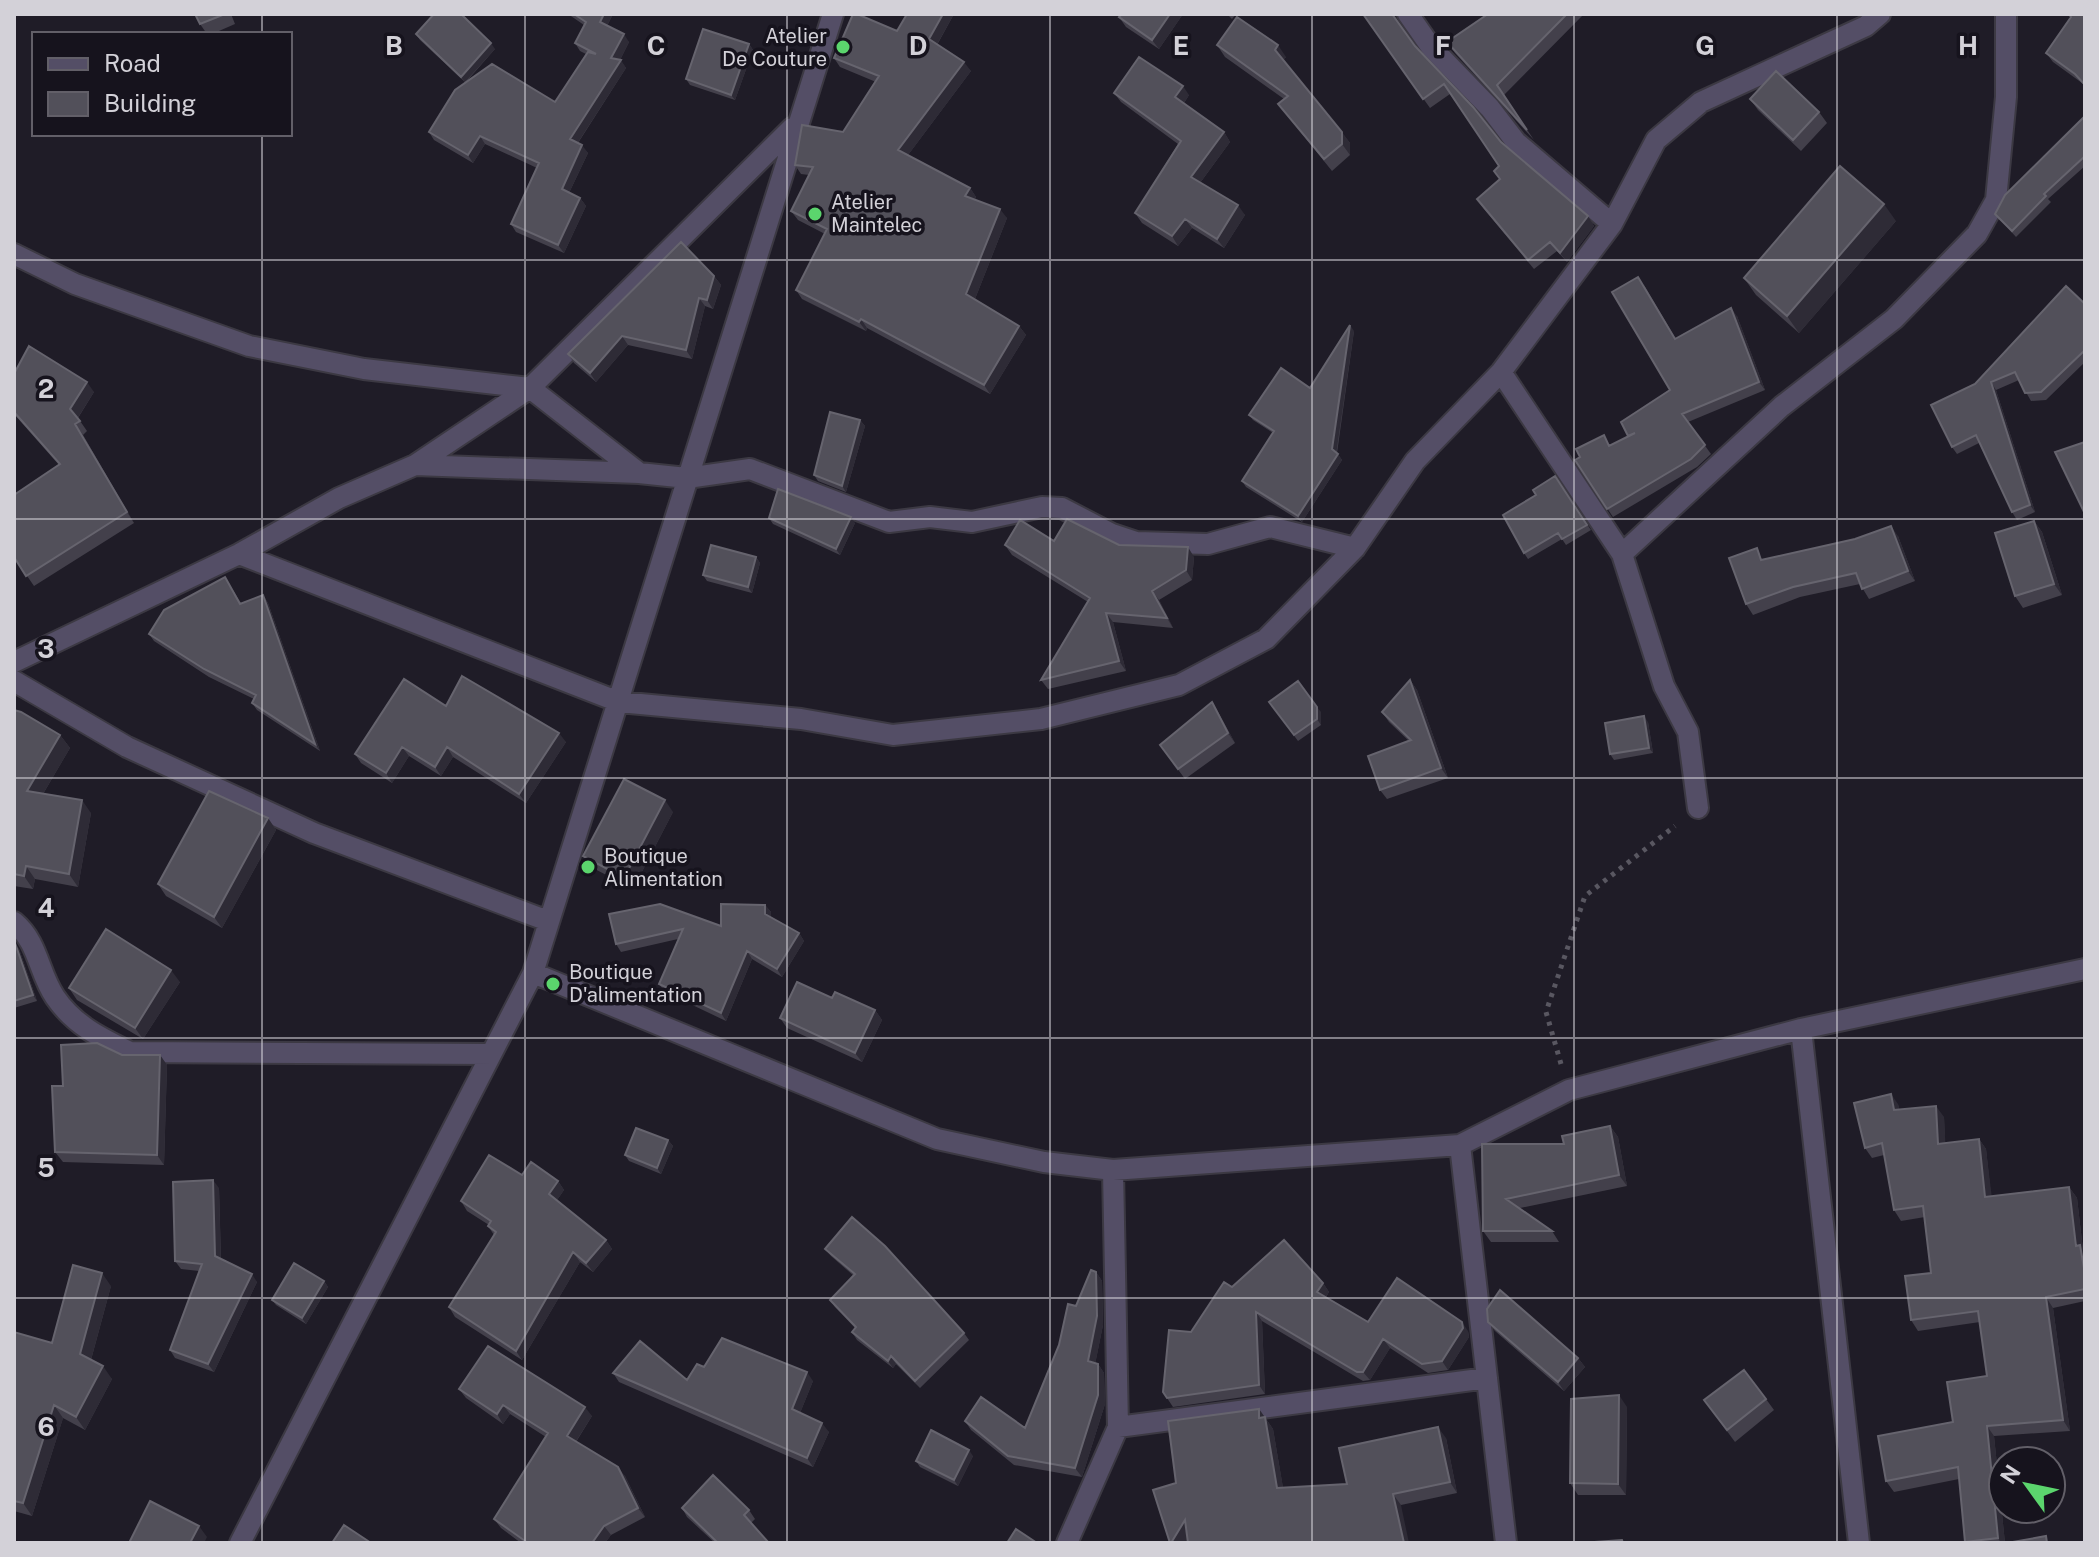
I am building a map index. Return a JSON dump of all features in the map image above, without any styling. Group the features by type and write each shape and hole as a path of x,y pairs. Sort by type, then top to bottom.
{"street":[{"path":"240,1543 533,973 796,124 833,14"},
{"path":"1408,14 1431,47 1490,108 1516,142 1612,224"},
{"path":"239,554 619,702 801,719 893,735 1041,719 1179,685 1266,639 1355,548 1415,461 1501,372 1612,224 1656,140 1701,102 1866,26 1880,14"},
{"path":"1622,554 1782,406 1894,319 1977,234 1996,200 2006,97 2006,14"},
{"path":"14,662 239,554 339,498 415,465 530,388 796,124"},
{"path":"14,254 75,284 249,346 364,369 530,388 639,473"},
{"path":"1501,372 1622,554 1664,686 1688,732 1698,808"},
{"path":"415,465 639,473 687,478 750,469 889,522 930,517 972,522 1042,507 1062,508 1112,534 1136,542 1208,544 1270,527 1355,548"},
{"path":"14,681 127,747 314,833 548,921"},
{"path":"14,922 28,934 55,997 85,1030 130,1052 490,1054"},
{"path":"533,973 937,1139 1044,1162 1113,1170 1460,1145 1569,1090 1801,1029 2085,969"},
{"path":"1801,1029 1859,1543"},
{"path":"1460,1145 1506,1543"},
{"path":"1067,1543 1118,1427 1113,1170"},
{"path":"1118,1427 1487,1378"}],"path":[{"path":"1569,1090 1546,1012 1585,896 1698,808"}],"building":[{"path":"195,14 225,14 200,24"},
{"path":"434,14 461,14 491,43 461,77 416,34"},
{"path":"574,14 604,14 600,22 624,34 611,58 621,60 570,139 582,145 562,189 580,198 558,245 511,224 539,163 480,136 468,155 429,132 455,90 492,64 555,102 588,52 596,54 575,43 586,22"},
{"path":"853,14 897,31 907,14 943,14 929,39 964,62 898,150 970,188 965,196 1000,209 966,294 1019,326 984,385 861,319 859,322 796,290 827,229 791,211 813,167 795,165 802,125 843,132 879,76 834,58"},
{"path":"1122,14 1170,14 1152,40 1119,17"},
{"path":"1363,14 1392,14 1415,46 1473,107 1501,142 1588,216 1560,253 1550,242 1528,260 1477,199 1500,179 1494,171 1499,166 1444,84 1423,99"},
{"path":"1488,14 1567,14 1497,85 1527,130 1447,42"},
{"path":"2069,14 2085,14 2085,85 2046,53 2071,17"},
{"path":"1237,17 1278,45 1275,50 1342,132 1342,144 1324,159 1278,104 1288,96 1217,45"},
{"path":"703,29 749,44 731,95 686,79"},
{"path":"1139,57 1183,86 1175,97 1224,132 1191,177 1238,205 1217,239 1185,219 1172,236 1135,213 1181,141 1114,93"},
{"path":"1776,71 1819,112 1793,140 1750,99"},
{"path":"2085,116 2085,156 2044,194 2046,196 2012,231 1995,214 2005,195"},
{"path":"1840,166 1884,204 1787,316 1744,278"},
{"path":"681,242 714,276 707,300 699,298 686,350 622,336 590,373 568,354"},
{"path":"1638,277 1675,339 1731,308 1759,382 1682,414 1705,445 1691,459 1607,509 1575,460 1580,457 1576,449 1604,435 1609,446 1635,433 1628,436 1621,422 1670,390 1612,292"},
{"path":"2066,286 2085,304 2085,350 2041,392 2025,393 2015,372 1991,382 2030,505 2012,512 1976,435 1952,447 1931,405 1975,384"},
{"path":"1350,325 1332,449 1338,454 1298,516 1242,481 1274,431 1249,415 1281,368 1310,388"},
{"path":"29,346 87,382 70,409 80,421 75,424 127,512 26,576 14,557 14,495 60,464 14,412 14,370"},
{"path":"830,412 860,420 842,486 814,475"},
{"path":"2085,442 2085,514 2055,452"},
{"path":"1555,476 1587,525 1562,539 1558,533 1524,553 1503,515 1536,495 1533,490"},
{"path":"778,489 851,517 836,549 769,518"},
{"path":"1067,519 1119,545 1188,547 1186,570 1152,591 1167,618 1106,613 1119,661 1041,680 1090,598 1005,545 1020,520 1054,541"},
{"path":"2034,521 2054,584 2015,596 1995,533"},
{"path":"1891,526 1908,571 1862,589 1856,573 1793,587 1746,604 1729,558 1757,548 1761,560 1855,539"},
{"path":"711,545 756,557 748,587 703,575"},
{"path":"225,577 240,604 263,595 315,744 252,703 256,695 204,669 149,634 164,610"},
{"path":"462,676 559,733 519,794 447,747 435,767 402,747 386,773 355,754 404,679 446,706"},
{"path":"1410,680 1441,768 1380,790 1368,756 1411,740 1382,712"},
{"path":"1298,681 1317,707 1317,719 1294,735 1269,702"},
{"path":"1212,702 1228,733 1178,769 1160,745"},
{"path":"14,710 60,735 27,791 82,800 69,874 26,866 24,876 14,874"},
{"path":"1644,716 1649,748 1610,754 1605,723"},
{"path":"624,779 665,800 624,878 583,856"},
{"path":"209,791 268,818 214,917 158,884"},
{"path":"660,904 721,926 721,904 765,905 765,914 799,933 777,969 747,951 721,1013 659,984 683,929 616,944 609,914"},
{"path":"106,929 171,970 135,1028 69,988"},
{"path":"14,943 33,995 14,1001"},
{"path":"797,982 832,998 835,992 875,1010 855,1053 780,1018"},
{"path":"97,1043 122,1055 160,1055 157,1155 55,1152 52,1086 63,1086 61,1045"},
{"path":"1891,1094 1894,1110 1936,1106 1938,1144 1979,1139 1985,1197 2069,1187 2085,1289 2046,1297 2063,1420 1987,1426 1987,1525 1997,1525 1998,1538 1965,1542 1958,1467 1886,1481 1878,1436 1953,1422 1947,1382 1987,1376 1978,1311 1911,1320 1905,1276 1931,1273 1923,1206 1894,1210 1882,1143 1865,1148 1854,1103"},
{"path":"1610,1126 1619,1175 1506,1199 1552,1231 1483,1231 1482,1144 1564,1144 1562,1136"},
{"path":"636,1128 668,1140 657,1168 625,1155"},
{"path":"489,1155 522,1175 531,1162 558,1181 549,1194 606,1240 586,1263 573,1252 516,1351 449,1307 496,1232 488,1226 491,1221 461,1201"},
{"path":"213,1180 215,1256 252,1274 208,1364 170,1350 202,1264 175,1261 173,1182"},
{"path":"852,1217 885,1246 964,1333 915,1381 891,1356 888,1361 852,1332 856,1327 830,1300 855,1274 825,1249"},
{"path":"1284,1240 1323,1283 1317,1292 1368,1322 1397,1278 1462,1322 1463,1328 1442,1361 1422,1364 1383,1339 1363,1372 1357,1372 1256,1312 1259,1385 1167,1398 1163,1392 1169,1330 1191,1332 1224,1282 1232,1287"},
{"path":"294,1263 324,1281 302,1318 272,1300"},
{"path":"73,1265 102,1273 80,1354 103,1366 76,1417 54,1405 23,1503 14,1501 14,1332 52,1343"},
{"path":"1091,1270 1096,1272 1097,1316 1088,1361 1098,1364 1098,1395 1075,1468 1008,1456 965,1421 981,1397 1025,1428 1059,1345 1068,1304 1076,1306"},
{"path":"1500,1290 1578,1358 1558,1382 1488,1322 1487,1309"},
{"path":"722,1338 807,1372 792,1409 822,1423 807,1458 613,1373 640,1341 687,1380 697,1364 704,1367"},
{"path":"488,1346 585,1407 567,1436 618,1467 638,1508 604,1526 592,1543 528,1543 494,1519 548,1433 503,1405 497,1414 459,1389"},
{"path":"1744,1370 1766,1399 1727,1430 1704,1400"},
{"path":"1619,1395 1618,1484 1570,1483 1571,1399"},
{"path":"1259,1409 1259,1418 1265,1417 1277,1488 1347,1484 1339,1448 1438,1427 1450,1482 1393,1494 1404,1543 1188,1543 1185,1520 1170,1543 1153,1490 1176,1483 1168,1421"},
{"path":"931,1430 969,1450 954,1480 916,1461"},
{"path":"713,1475 749,1510 744,1515 769,1543 718,1543 682,1508"},
{"path":"150,1501 199,1526 190,1543 129,1543"},
{"path":"344,1525 371,1543 332,1543"},
{"path":"1016,1529 1037,1543 1007,1543"},
{"path":"2046,1536 2047,1543 2007,1543"},
{"path":"1622,1540 1623,1543 1580,1543"}],"place":[{"name":"Atelier De Couture","path":"843,47"},
{"name":"Atelier Maintelec","path":"815,214"},
{"name":"Boutique Alimentation","path":"588,867"},
{"name":"Boutique D'alimentation","path":"553,984"}]}
